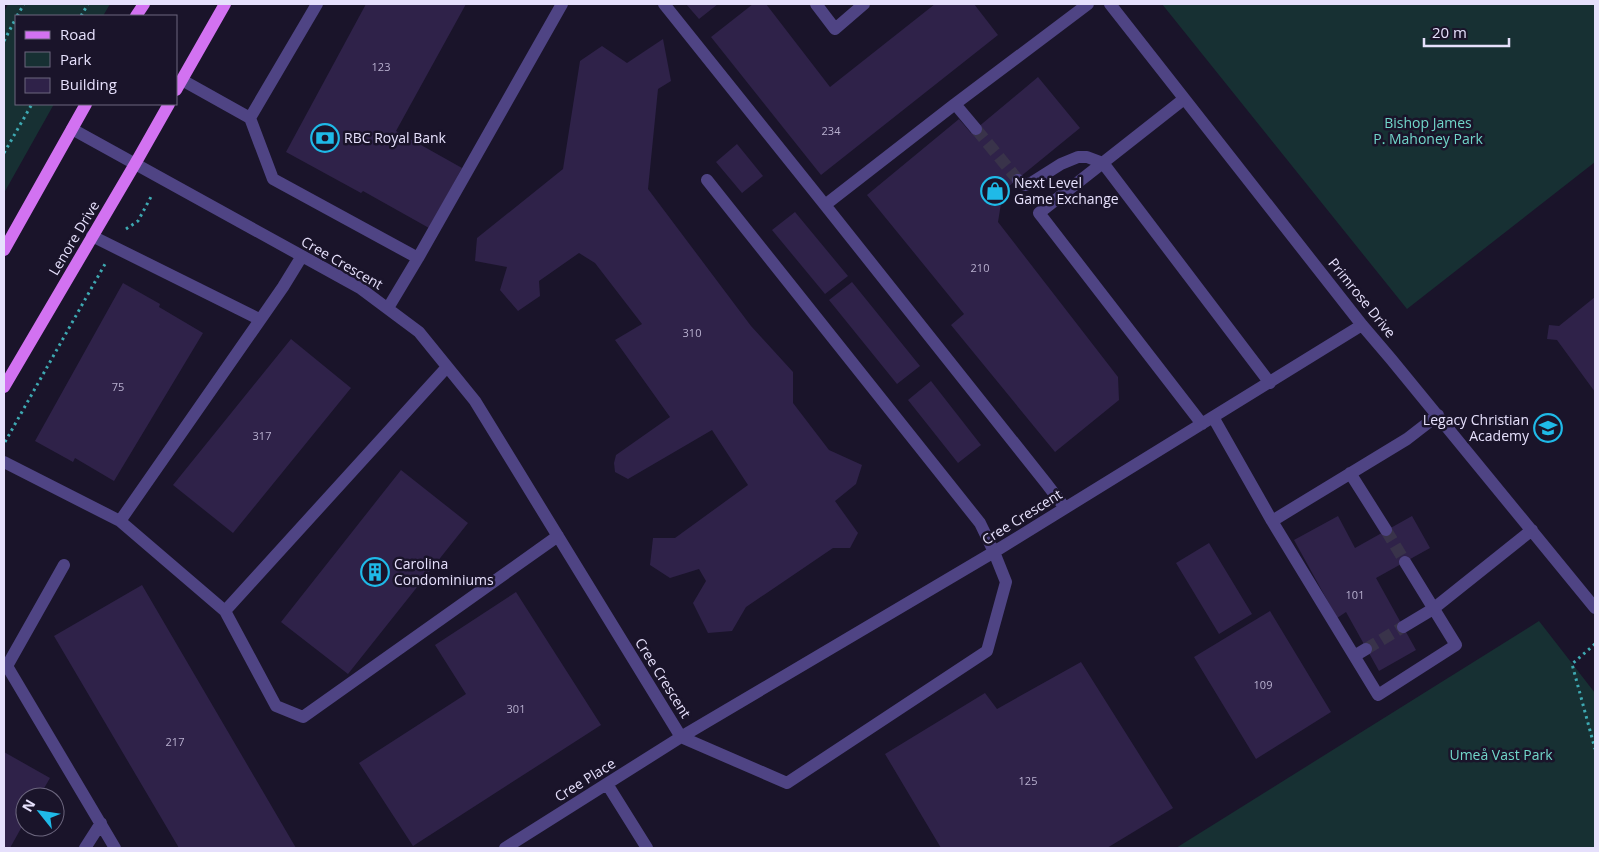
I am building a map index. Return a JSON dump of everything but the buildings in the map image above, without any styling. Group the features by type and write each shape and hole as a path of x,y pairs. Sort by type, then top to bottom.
{"main road":[{"path":"137,15 144,4"},
{"path":"179,85 225,4"},
{"path":"4,250 85,105"},
{"name":"Lenore Drive","path":"4,387 168,105"}],"street":[{"path":"250,118 317,4"},
{"path":"388,308 562,4"},
{"path":"664,4 1065,508"},
{"path":"816,4 836,29 864,4"},
{"path":"825,205 1088,4"},
{"name":"Primrose Drive","path":"1110,4 1362,325 1595,608"},
{"path":"179,85 250,118 273,179 418,258"},
{"path":"1184,99 1039,213 1202,424"},
{"path":"955,104 976,129"},
{"name":"Cree Crescent","path":"72,129 360,288 419,332 475,401 682,737 994,552 1362,325"},
{"path":"1018,180 1025,185 1031,183 1061,164 1078,157 1087,157 1103,163 1270,383"},
{"path":"682,737 787,783 987,651 1006,582 980,523 708,180"},
{"path":"92,236 260,319"},
{"path":"120,521 283,287 302,256"},
{"path":"225,611 447,367"},
{"path":"1272,521 1408,439 1438,415"},
{"path":"1213,417 1272,521 1361,652 1378,695 1456,646 1405,562"},
{"path":"4,462 120,521 225,611 276,706 303,717 558,536"},
{"path":"1350,473 1386,530"},
{"path":"1403,627 1433,609 1532,530"},
{"path":"64,566 7,666 115,848"},
{"name":"Cree Place","path":"505,848 682,737"},
{"path":"606,784 647,848"},
{"path":"84,848 101,822"}],"path":[{"path":"82,15 88,4"},
{"path":"4,41 15,21"},
{"path":"4,153 31,105"},
{"path":"4,443 124,231 138,221 161,179"},
{"path":"1595,644 1572,664 1595,749"}],"green space":[{"path":"8,4 110,4 104,15 15,15 15,105 53,105 4,193 4,12"},
{"name":"Bishop James P. Mahoney Park","path":"1162,4 1595,4 1595,162 1407,309"},
{"name":"Umeå Vast Park","path":"1539,621 1595,693 1595,848 1176,848"}],"tunnel":[{"path":"976,129 1018,180"},
{"path":"1386,530 1405,562"},
{"path":"1366,649 1403,627"}],"place":[{"name":"RBC Royal Bank","path":"325,138"},
{"name":"Next Level Game Exchange","path":"995,191"},
{"name":"Legacy Christian Academy","path":"1548,428"},
{"name":"Carolina Condominiums","path":"375,572"}]}
